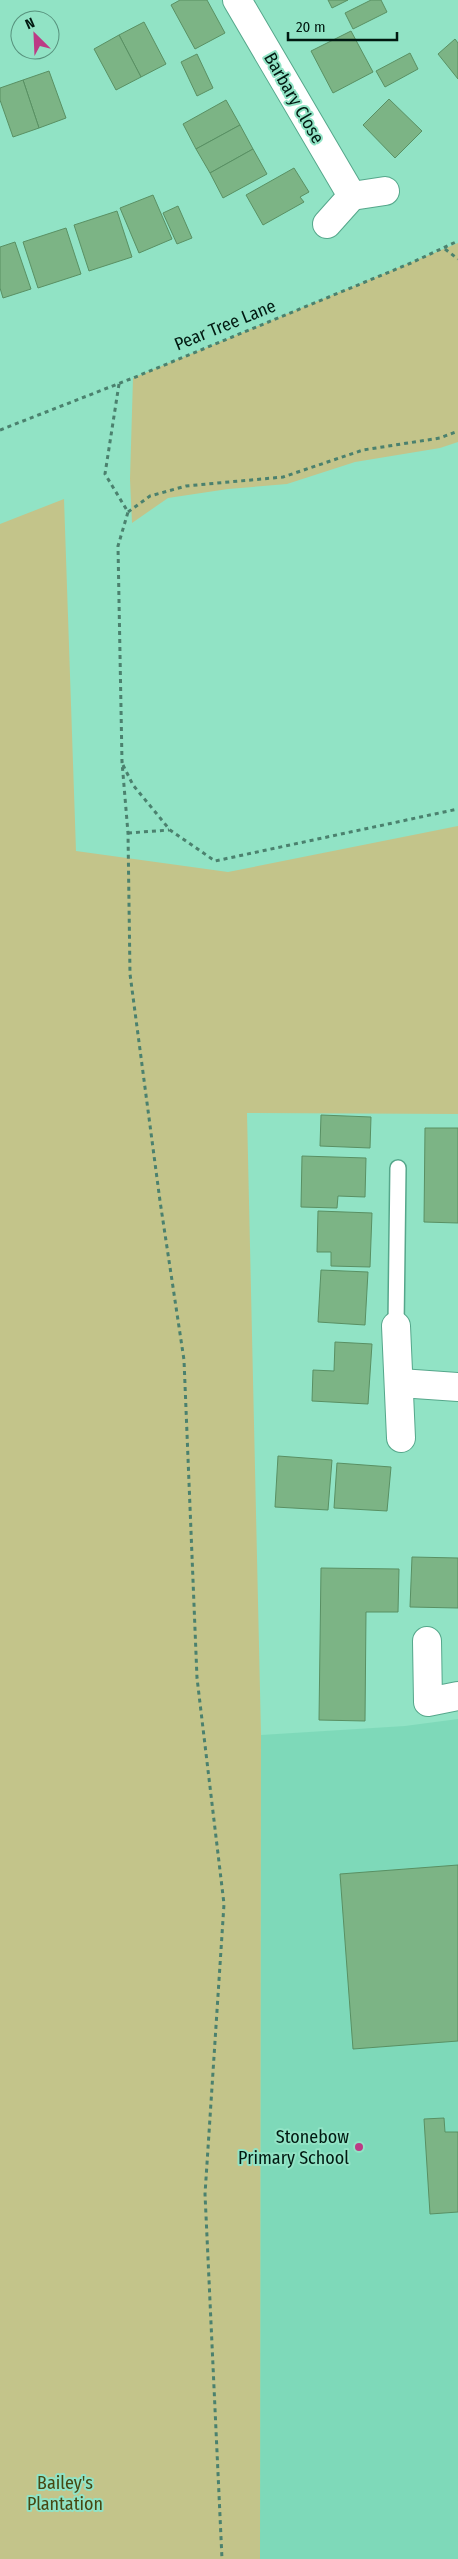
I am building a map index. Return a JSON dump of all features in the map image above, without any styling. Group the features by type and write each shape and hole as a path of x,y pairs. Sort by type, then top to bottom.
{"street":[{"name":"Barbary Close","path":"237,0 352,196"},
{"path":"327,224 352,196 384,191"},
{"path":"396,1326 402,1438"},
{"path":"400,1383 458,1387"},
{"path":"427,1641 428,1702 458,1696"}],"lane":[{"path":"396,1326 398,1168"}],"path":[{"name":"Pear Tree Lane","path":"0,430 120,384 445,249 458,241"},
{"path":"445,249 458,259"},
{"path":"120,384 105,474 128,512"},
{"path":"222,2559 205,2194 224,1904 197,1678 184,1360 160,1201 130,974 128,833 122,762 118,546 128,512 150,496 186,486 284,477 363,450 440,438 458,431"},
{"path":"122,762 133,785 170,830 215,861 458,809"},
{"path":"128,833 170,830"}],"shaded area":[{"name":"Stonebow Primary School","path":"458,1719 458,2559 260,2559 261,1735 405,1726"}],"green space":[{"path":"458,243 458,442 440,448 355,462 287,484 228,489 168,498 132,523 130,479 133,378"},
{"name":"Bailey's Plantation","path":"64,499 76,851 228,872 458,826 458,1114 247,1113 261,1735 260,2559 0,2559 0,524"}],"building":[{"path":"180,0 207,0 225,33 195,49 171,5"},
{"path":"328,0 348,0 332,8"},
{"path":"371,0 381,0 387,12 353,29 345,13"},
{"path":"144,22 166,64 141,77 119,35"},
{"path":"351,31 373,72 333,93 311,51"},
{"path":"119,35 141,77 116,90 94,49"},
{"path":"455,39 458,43 458,79 438,54"},
{"path":"410,53 418,69 385,87 376,71"},
{"path":"197,54 213,88 197,96 181,62"},
{"path":"49,71 66,118 39,128 23,80"},
{"path":"23,80 39,128 13,137 0,100 0,88"},
{"path":"389,99 422,131 395,158 363,125"},
{"path":"226,100 240,125 196,149 183,124"},
{"path":"240,125 253,149 210,173 196,149"},
{"path":"253,149 267,174 223,198 210,173"},
{"path":"294,168 309,192 300,197 304,202 263,225 246,195"},
{"path":"153,195 172,239 139,253 120,208"},
{"path":"178,206 192,238 177,244 163,213"},
{"path":"117,211 132,257 89,271 74,225"},
{"path":"66,228 81,274 38,288 23,242"},
{"path":"15,242 31,289 3,298 0,288 0,247"},
{"path":"321,1115 371,1117 370,1148 320,1146"},
{"path":"425,1128 458,1128 458,1223 424,1222"},
{"path":"302,1156 366,1158 365,1197 338,1196 337,1208 301,1207"},
{"path":"318,1211 372,1213 370,1267 331,1266 331,1252 317,1252"},
{"path":"321,1270 368,1272 365,1325 318,1322"},
{"path":"335,1342 372,1344 368,1404 312,1401 313,1370 334,1371"},
{"path":"278,1456 332,1460 328,1510 275,1507"},
{"path":"337,1463 391,1467 387,1511 334,1508"},
{"path":"412,1557 458,1558 458,1608 410,1607"},
{"path":"321,1568 399,1569 398,1612 366,1612 365,1721 319,1720"},
{"path":"458,1865 458,2041 353,2049 340,1874"},
{"path":"444,2118 445,2132 458,2132 458,2212 430,2214 424,2119"}],"place":[{"name":"Stonebow Primary School","path":"359,2147"}]}
